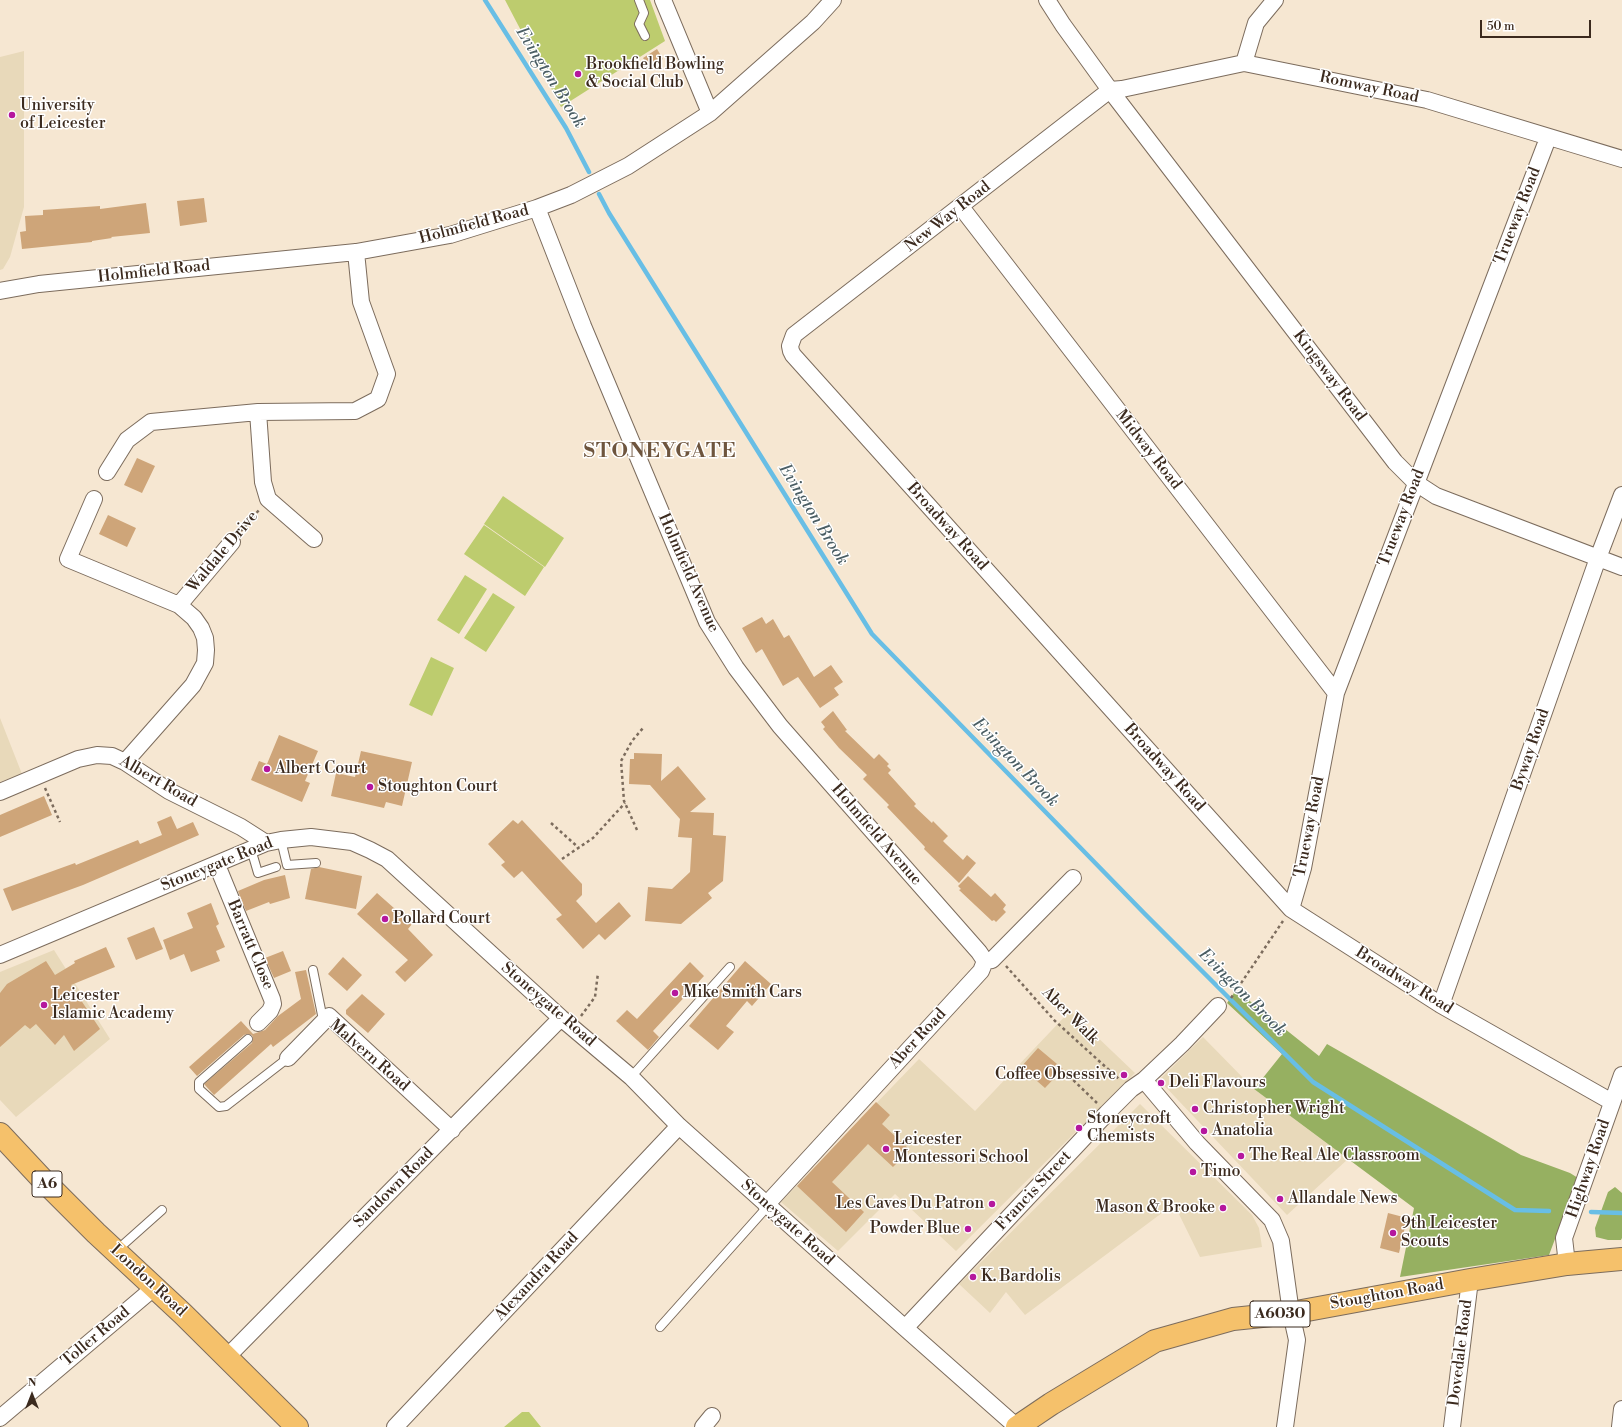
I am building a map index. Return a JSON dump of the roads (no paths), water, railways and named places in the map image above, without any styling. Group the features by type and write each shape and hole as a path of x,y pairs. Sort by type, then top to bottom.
{"main road":[{"name":"London Road","path":"0,1134 43,1180 115,1251 155,1287 227,1357 297,1427"},
{"name":"A6030","path":"1567,1264 1622,1259"},
{"name":"Stoughton Road","path":"1017,1427 1051,1404 1155,1341 1232,1319 1291,1312 1567,1264"}],"street":[{"path":"663,0 710,113"},
{"name":"Holmfield Road","path":"0,291 39,284 356,252 450,235 537,208 571,195 628,166 710,113 813,22 833,0"},
{"name":"Kingsway Road","path":"1047,0 1063,25 1110,90 1395,462 1416,483 1436,496 1622,567"},
{"path":"1244,62 1256,23 1275,0"},
{"name":"Romway Road","path":"1110,90 1122,89 1244,62 1427,100 1548,138 1622,159"},
{"name":"New Way Road","path":"790,346 794,336 1110,90"},
{"name":"Trueway Road","path":"1290,908 1303,868 1336,693 1548,138"},
{"name":"Midway Road","path":"960,207 1336,693"},
{"name":"Holmfield Avenue","path":"537,208 583,326 707,622 736,668 780,726 979,952 991,958"},
{"path":"107,472 128,440 152,422 258,412 355,411 378,399 387,374 361,302 356,252"},
{"name":"Broadway Road","path":"790,346 793,356 1290,908 1441,1005 1612,1102"},
{"path":"258,412 263,482 268,499 314,539"},
{"name":"Byway Road","path":"1441,1005 1598,558 1622,495"},
{"name":"Waldale Drive","path":"94,499 68,559 179,604 194,618 201,628 205,638 206,650 204,663 193,685 125,762"},
{"name":"Waldale Drive","path":"179,604 232,542"},
{"name":"Albert Road","path":"0,792 88,756 112,756 125,762 169,791 241,828 274,842"},
{"name":"Stoneygate Road","path":"0,955 251,849 274,842 311,837 352,842 370,850 387,860 566,1023 631,1076 679,1126 1017,1427"},
{"name":"Barratt Close","path":"216,865 272,999 273,1004 270,1012 258,1023"},
{"name":"Aber Road","path":"767,1205 981,971 991,958 1073,878"},
{"name":"Francis Street","path":"905,1328 1108,1113 1182,1044 1218,1006"},
{"name":"Malvern Road","path":"288,1058 329,1016 452,1130"},
{"name":"Sandown Road","path":"227,1357 452,1130 566,1023"},
{"name":"Highway Road","path":"1567,1264 1564,1238 1622,1075"},
{"path":"1137,1085 1197,1143 1272,1220 1281,1241 1291,1312 1297,1340 1285,1427"},
{"name":"Alexandra Road","path":"395,1427 679,1126"},
{"name":"Dovedale Road","path":"1452,1427 1470,1280"},
{"name":"Toller Road","path":"0,1418 155,1287"},
{"path":"1620,1427 1622,1409"}],"lane":[{"path":"639,0 644,13 639,24 645,36"},
{"path":"274,842 287,865 316,863"},
{"path":"251,849 258,873 276,867"},
{"path":"631,1076 730,967"},
{"path":"313,970 322,1015 326,1019"},
{"path":"248,1039 199,1082 199,1089 219,1107 226,1106 288,1058"},
{"path":"660,1327 767,1205"},
{"path":"115,1251 162,1210"}],"waterway":[{"name":"Evington Brook","path":"485,0 566,128 589,172"},
{"name":"Evington Brook","path":"599,194 609,213 872,634 1144,913 1313,1082 1515,1210 1549,1211"},
{"name":"Evington Brook","path":"1591,1212 1622,1213"}],"place":[{"name":"Brookfield Bowling & Social Club","path":"578,74"},
{"name":"University of Leicester","path":"12,115"},
{"name":"Albert Court","path":"267,769"},
{"name":"Stoughton Court","path":"370,787"},
{"name":"Pollard Court","path":"385,919"},
{"name":"Mike Smith Cars","path":"675,993"},
{"name":"Leicester Islamic Academy","path":"44,1005"},
{"name":"Coffee Obsessive","path":"1124,1075"},
{"name":"Deli Flavours","path":"1161,1083"},
{"name":"Christopher Wright","path":"1195,1109"},
{"name":"Stoneycroft Chemists","path":"1079,1128"},
{"name":"Anatolia","path":"1204,1131"},
{"name":"Leicester Montessori School","path":"886,1149"},
{"name":"The Real Ale Classroom","path":"1241,1156"},
{"name":"Timo","path":"1193,1172"},
{"name":"Allandale News","path":"1280,1199"},
{"name":"Les Caves Du Patron","path":"992,1204"},
{"name":"Mason & Brooke","path":"1223,1208"},
{"name":"Powder Blue","path":"968,1229"},
{"name":"9th Leicester Scouts","path":"1393,1233"},
{"name":"K. Bardolis","path":"973,1277"}],"district":[{"name":"STONEYGATE","path":"660,452"}]}
